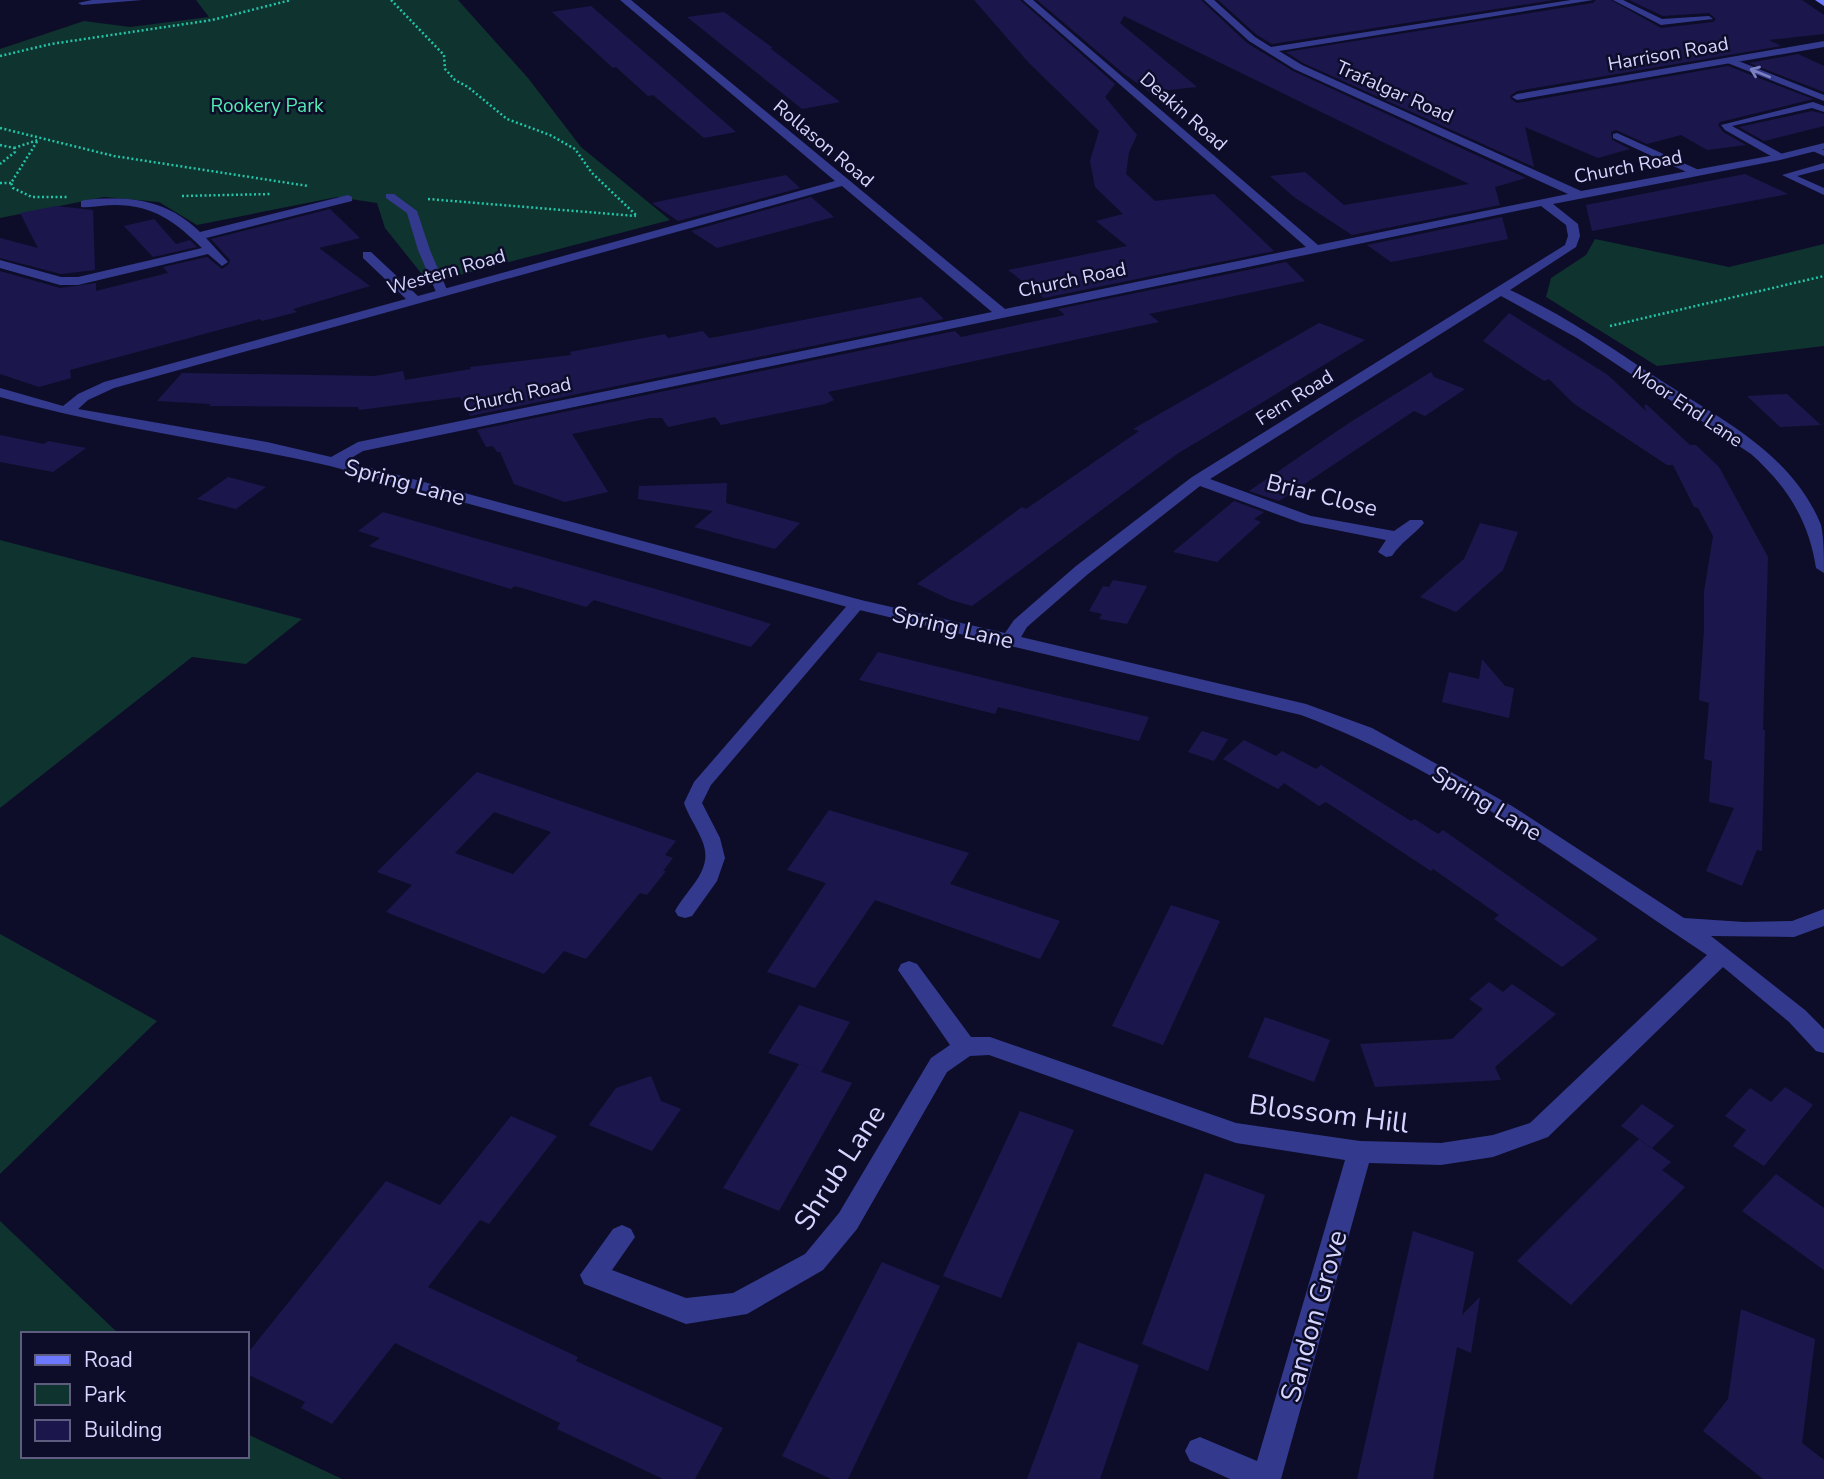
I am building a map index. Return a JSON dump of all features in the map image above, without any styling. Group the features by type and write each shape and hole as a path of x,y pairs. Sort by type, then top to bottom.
{"street":[{"name":"Rollason Road","path":"625,0 1002,313"},
{"name":"Deakin Road","path":"1028,0 1316,249"},
{"name":"Trafalgar Road","path":"1209,0 1268,50 1298,67 1580,195"},
{"path":"1268,50 1588,0"},
{"name":"Harrison Road","path":"1517,97 1824,44"},
{"name":"Church Road","path":"333,462 358,447 1543,202 1820,149"},
{"name":"Western Road","path":"66,411 83,397 108,385 843,182"},
{"path":"197,236 348,200"},
{"path":"85,204 123,201 155,206 182,220 222,262"},
{"name":"Fern Road","path":"1010,640 1020,624 1051,597 1198,480 1570,247 1574,236 1572,224 1543,202"},
{"path":"0,264 60,281 78,281 211,250"},
{"path":"367,255 415,300"},
{"name":"Moor End Lane","path":"1500,290 1526,301 1578,333 1727,430 1769,462 1811,517 1821,544 1824,568"},
{"name":"Spring Lane","path":"0,392 66,411 256,445 333,462 856,604 1248,694 1306,710 1365,732 1505,811 1723,954 1797,1016 1824,1044"},
{"name":"Briar Close","path":"1198,480 1307,520 1397,537"},
{"name":"Briar Close","path":"1386,552 1397,537 1416,523"},
{"path":"1681,926 1744,930 1794,929 1824,917"},
{"name":"Blossom Hill","path":"965,1047 990,1046 1236,1133 1360,1152 1441,1154 1493,1146 1539,1130 1723,954"},
{"path":"909,971 965,1047"},
{"name":"Shrub Lane","path":"622,1237 593,1275 686,1311 737,1305 814,1262 848,1221 939,1065 965,1047"},
{"name":"Sandon Grove","path":"1200,1451 1265,1479 1360,1152"}],"lane":[{"path":"82,3 138,0"},
{"path":"1617,0 1661,22 1709,19"},
{"path":"1748,56 1824,88"},
{"path":"1728,60 1824,98"},
{"path":"1780,157 1726,125 1813,104 1824,109"},
{"path":"1617,136 1697,173"},
{"path":"1824,166 1787,175 1824,192"},
{"path":"390,196 412,211 424,250 442,292"},
{"path":"685,911 717,865 718,852 697,816 693,803 703,782 856,604"}],"path":[{"path":"0,56 51,44 212,20 291,0"},
{"path":"391,0 444,55 445,69 455,80 468,86 507,120 550,135 575,149 592,173 637,216"},
{"path":"0,145 14,148 15,152 0,164"},
{"path":"0,183 11,183"},
{"path":"1578,333 1824,276"}],"green space":[{"name":"Rookery Park","path":"196,0 458,0 528,78 581,147 670,220 429,283 385,228 377,203 337,197 197,225 159,202 104,197 0,218 0,49 84,21 130,27 209,17"},
{"path":"1595,239 1729,267 1824,244 1824,346 1657,366 1546,297 1551,278 1586,255"},
{"path":"0,540 302,619 246,664 192,657 0,808"},
{"path":"0,934 157,1021 0,1174"},
{"path":"0,1221 117,1332 21,1332 21,1458 248,1458 248,1434 342,1479 0,1479"}],"building":[{"path":"974,0 1020,0 1115,84 1105,97 1137,135 1129,152 1126,174 1155,201 1214,194 1274,251 1044,298 1008,270 1127,246 1096,221 1123,214 1095,187 1090,161 1099,131 1029,63"},
{"path":"1037,0 1201,0 1247,43 1293,71 1526,178 1495,187 1500,205 1352,235 1294,197 1270,176 1305,172 1344,205 1469,184 1124,16 1120,23 1197,87 1150,92 1124,74"},
{"path":"1218,0 1554,0 1272,44 1257,35"},
{"path":"1596,0 1611,0 1661,28 1713,22 1716,19 1709,13 1663,16 1629,0 1802,0 1824,15 1824,34 1769,40 1781,46 1517,91 1510,96 1511,99 1517,103 1728,66 1813,99 1720,122 1718,125 1723,132 1746,145 1707,150 1681,135 1647,144 1616,130 1611,132 1612,140 1630,149 1598,158 1525,127 1534,167 1303,63 1286,52 1593,3"},
{"path":"591,6 736,132 704,138 653,95 648,96 616,67 613,68 552,12"},
{"path":"724,12 840,102 802,109 687,17"},
{"path":"1798,54 1824,66 1824,92 1749,63"},
{"path":"1812,111 1824,114 1824,126 1764,141 1739,127"},
{"path":"1745,174 1788,194 1592,231 1586,205"},
{"path":"786,175 800,188 678,221 652,203"},
{"path":"811,197 834,217 717,248 691,231"},
{"path":"56,206 93,210 95,270 61,274 0,258 0,238 38,248 20,213"},
{"path":"330,209 360,238 319,248 370,286 293,309 297,312 262,321 260,319 70,370 71,378 39,387 0,374 0,271 60,288 96,283 96,291 168,273 163,267 207,257 222,269 230,260 211,239"},
{"path":"1502,217 1508,239 1391,262 1367,245"},
{"path":"154,219 176,244 190,240 197,247 153,257 124,226"},
{"path":"1286,262 1305,281 1149,314 1159,322 828,392 834,400 825,404 721,425 715,417 668,427 662,418 650,418 572,434 608,492 565,502 514,484 500,452 493,446 486,447 477,430 955,331 961,337 1065,315 1058,309"},
{"path":"921,297 944,319 470,416 460,397 359,410 358,407 209,406 211,404 157,401 182,373 375,376 403,371 405,380 471,369 470,367 571,355 570,352 665,334 668,338 703,331 709,338 716,337"},
{"path":"1509,313 1608,375 1647,412 1644,406 1646,404 1690,445 1696,445 1719,467 1768,557 1762,851 1757,850 1742,886 1706,871 1734,808 1709,802 1712,761 1704,759 1709,703 1699,700 1704,592 1713,536 1698,508 1694,507 1673,465 1667,465 1573,403 1549,379 1544,381 1483,341"},
{"path":"1319,323 1365,340 1177,454 972,606 951,600 917,584 1022,507 1026,509 1139,431 1133,429"},
{"path":"1431,372 1434,377 1465,389 1425,416 1414,411 1279,501 1249,491 1352,421"},
{"path":"1787,394 1821,425 1780,427 1747,396"},
{"path":"0,435 44,444 48,441 86,448 53,472 0,462"},
{"path":"228,477 266,487 236,509 197,499"},
{"path":"727,483 726,503 800,523 775,549 694,527 713,511 638,499 639,486"},
{"path":"1234,501 1264,512 1254,519 1261,522 1217,562 1173,552"},
{"path":"383,512 771,624 751,647 594,600 586,607 515,586 511,589 369,546 380,538 358,531"},
{"path":"1480,523 1518,532 1503,570 1456,612 1420,597 1464,559"},
{"path":"1113,580 1147,586 1127,624 1099,619 1102,614 1089,611 1103,586 1109,587"},
{"path":"878,652 1149,717 1139,741 998,707 995,714 859,680"},
{"path":"1482,659 1505,686 1514,688 1509,718 1442,702 1449,672 1479,679"},
{"path":"1202,731 1228,739 1214,761 1188,752"},
{"path":"1244,740 1276,756 1282,751 1316,769 1321,765 1411,821 1415,819 1438,834 1443,830 1598,939 1562,967 1494,919 1499,915 1433,869 1431,871 1326,802 1319,806 1284,783 1278,789 1223,759"},
{"path":"477,772 676,841 665,855 673,858 663,871 666,871 647,895 640,893 586,959 564,951 544,974 386,912 412,885 377,872","holes":["494,812 551,832 513,874 455,853"]},
{"path":"829,810 969,853 950,884 1060,921 1040,959 875,900 815,988 767,972 826,883 787,870"},
{"path":"1171,905 1220,921 1163,1045 1112,1026"},
{"path":"1489,982 1503,992 1512,984 1556,1014 1495,1067 1501,1080 1375,1087 1360,1044 1452,1039 1483,1009 1469,999"},
{"path":"799,1005 850,1022 821,1072 768,1053"},
{"path":"1265,1017 1330,1040 1314,1082 1248,1057"},
{"path":"799,1064 852,1083 779,1211 723,1188"},
{"path":"651,1076 661,1101 681,1109 652,1151 589,1125 616,1088"},
{"path":"1785,1087 1813,1105 1764,1166 1733,1146 1746,1130 1725,1116 1750,1088 1771,1102"},
{"path":"1642,1104 1674,1126 1652,1148 1621,1126"},
{"path":"1020,1111 1074,1130 1001,1298 943,1276"},
{"path":"511,1116 557,1136 489,1224 480,1220 428,1287 578,1357 576,1361 723,1428 695,1479 663,1479 557,1429 560,1423 395,1343 332,1424 301,1408 305,1402 248,1374 248,1353 386,1181 440,1205"},
{"path":"1639,1139 1671,1162 1662,1170 1685,1187 1571,1305 1517,1261"},
{"path":"1205,1173 1265,1195 1208,1371 1142,1344"},
{"path":"1776,1174 1824,1208 1824,1270 1742,1211"},
{"path":"1413,1231 1474,1252 1462,1315 1480,1297 1471,1353 1457,1347 1433,1479 1357,1479"},
{"path":"882,1262 940,1286 848,1479 831,1479 782,1456"},
{"path":"1741,1309 1815,1339 1802,1443 1824,1460 1824,1479 1763,1479 1703,1431 1728,1399"},
{"path":"1078,1342 1139,1365 1100,1479 1027,1479"}]}
